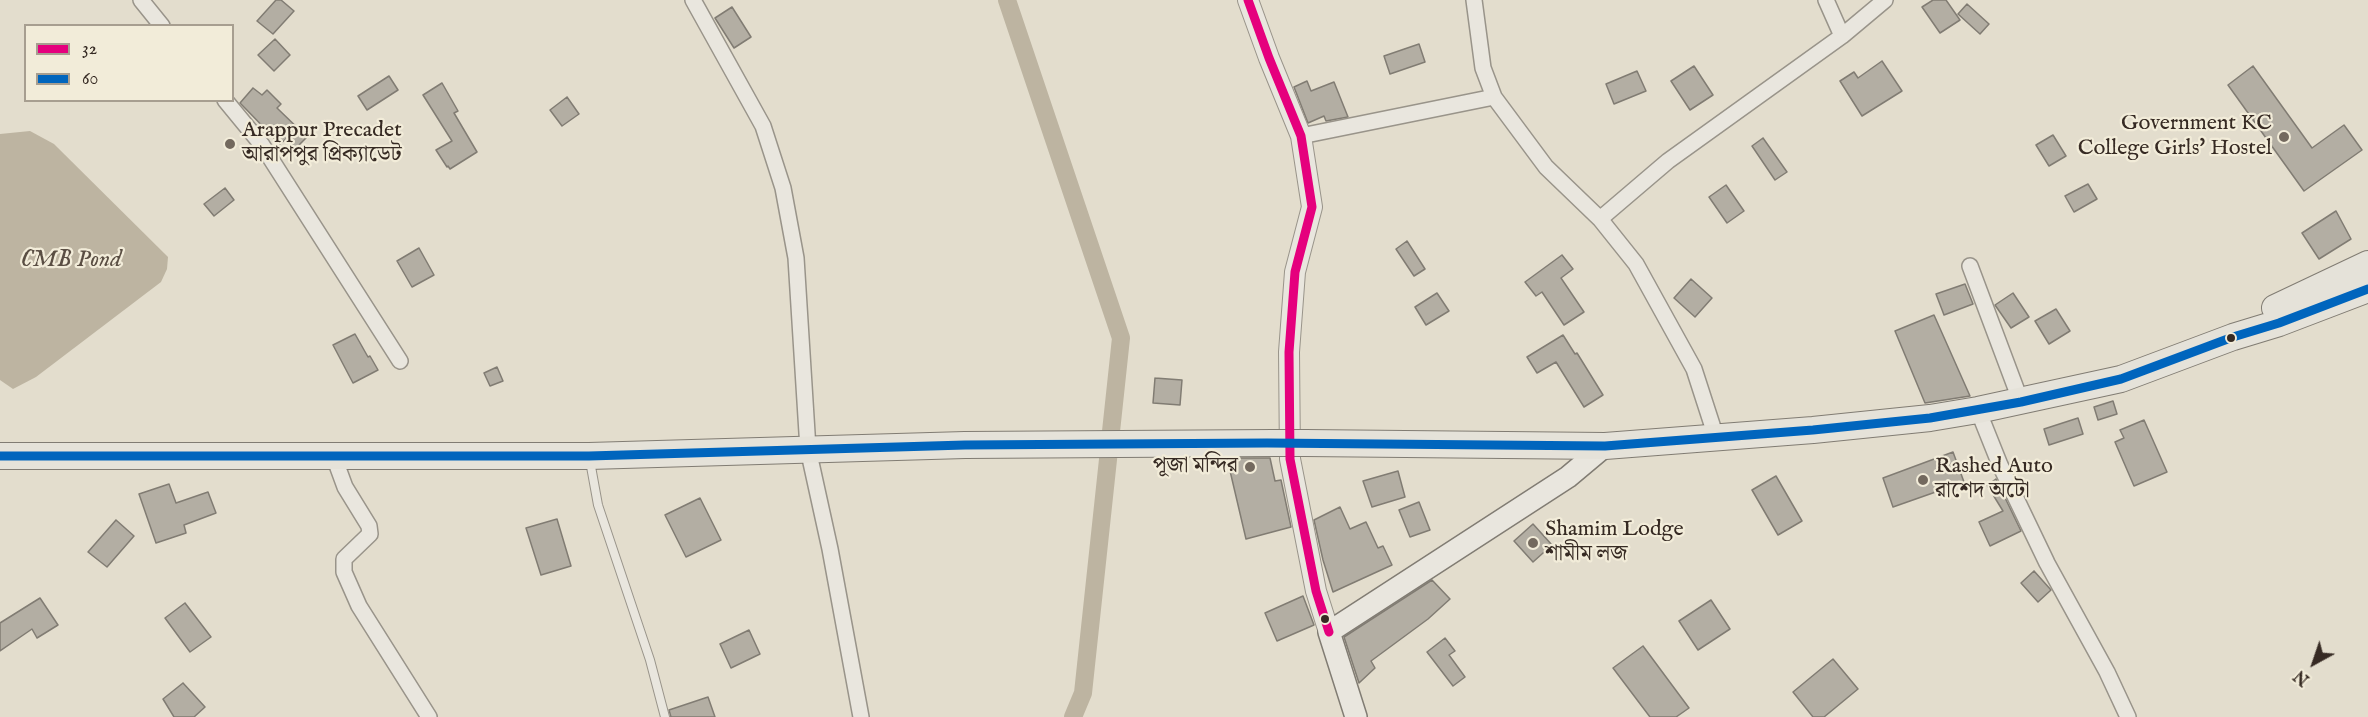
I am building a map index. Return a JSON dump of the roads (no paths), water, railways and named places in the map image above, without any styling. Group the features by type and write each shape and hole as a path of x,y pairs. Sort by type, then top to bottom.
{"highway":[{"path":"2233,337 2270,311 2368,264"},
{"path":"0,456 589,456 965,445 1274,443 1605,446 1813,430 1930,418 2020,402 2121,380 2368,289"}],"main road":[{"path":"1356,717 1329,632 1568,477 1605,446"}],"street":[{"path":"141,0 160,24"},
{"path":"693,0 763,126 783,188 796,258 808,449 830,549 861,717"},
{"path":"1248,0 1301,136 1312,207 1295,272 1289,352 1290,459 1316,591 1329,632"},
{"path":"1474,0 1483,68 1494,97 1546,167 1600,219 1636,264 1694,369 1716,437"},
{"path":"1826,0 1842,36"},
{"path":"1600,219 1668,161 1842,36 1885,0"},
{"path":"1301,136 1494,97"},
{"path":"227,102 262,145 400,361"},
{"path":"1970,266 2020,402"},
{"path":"1978,410 2000,465 2047,563 2107,672 2128,717"},
{"path":"334,457 345,487 369,526 370,534 344,560 344,572 359,606 429,717"}],"lane":[{"path":"589,456 598,505 650,660 665,717"}],"water":[{"name":"CMB Pond","path":"30,131 54,144 168,257 167,269 161,282 36,377 13,389 0,380 0,134"}],"waterway":[{"path":"1007,0 1121,338 1083,693 1073,717"}],"place":[{"name":"Government KC College Girls' Hostel","path":"2284,137"},
{"name":"Arappur Precadet আরাপপুর প্রিক্যাডেট","path":"230,144"},
{"name":"পূজা মন্দির","path":"1250,467"},
{"name":"Rashed Auto রাশেদ অটো","path":"1923,480"},
{"name":"Shamim Lodge শামীম লজ","path":"1533,543"}]}
